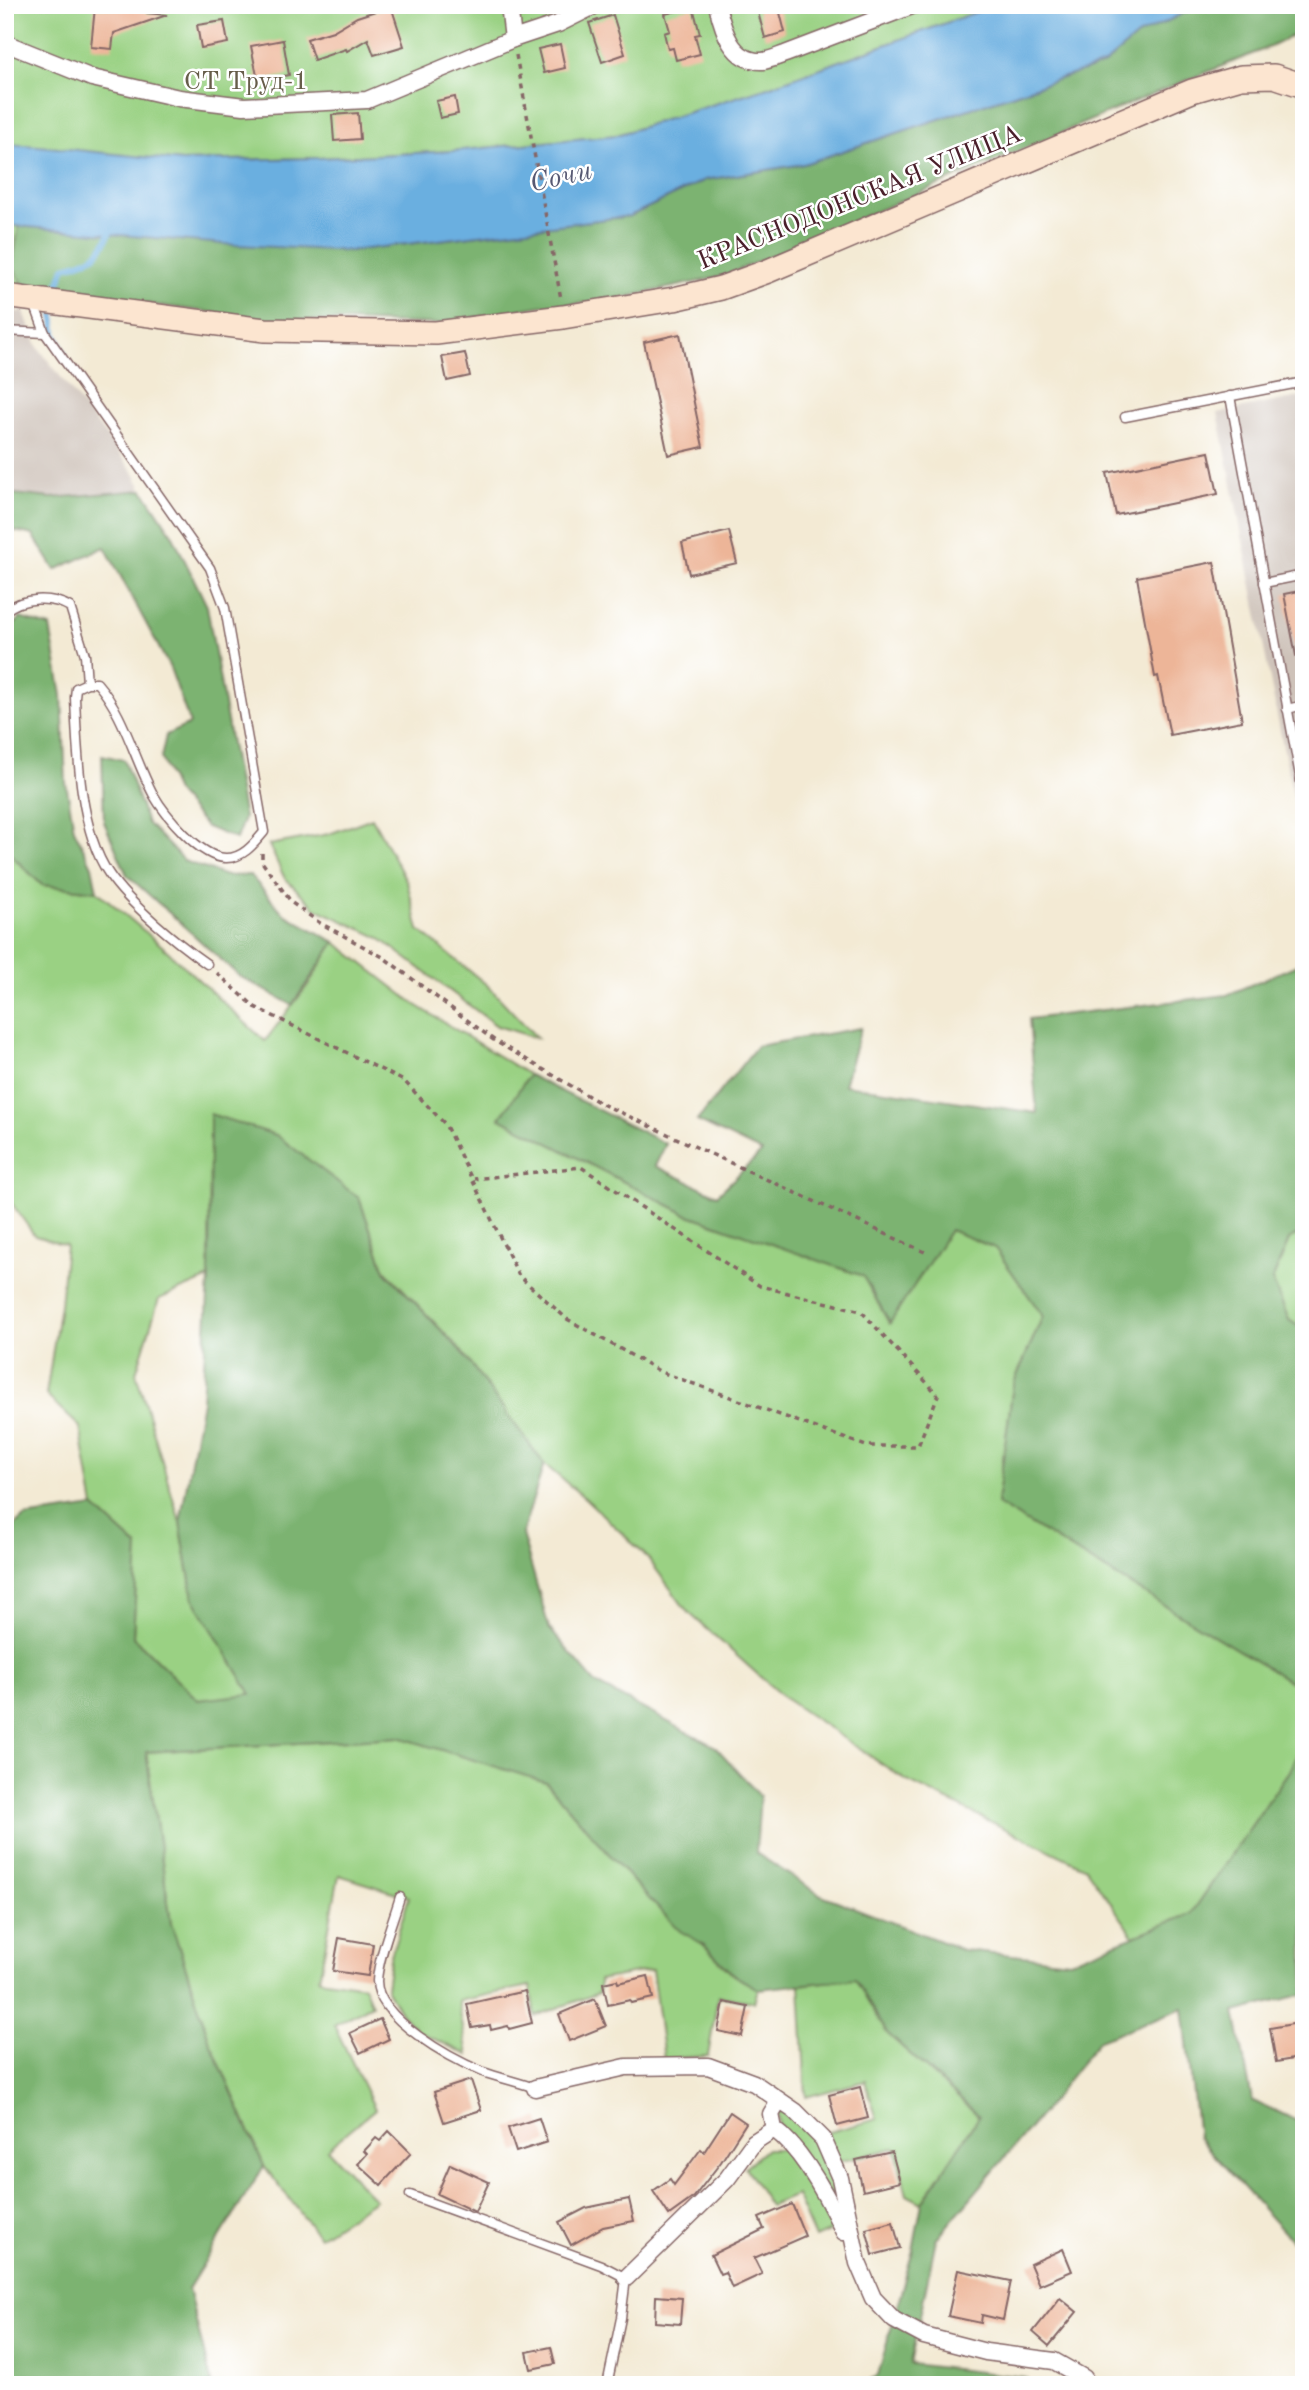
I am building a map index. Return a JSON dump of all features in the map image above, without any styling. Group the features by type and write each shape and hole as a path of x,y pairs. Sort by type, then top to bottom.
{"street":[{"path":"509,5 513,39"},
{"path":"5,43 92,78 179,98 244,106 367,100 513,39 558,24 596,5"},
{"path":"717,5 729,42 743,58 764,61 914,5"},
{"name":"КРАСНОДОНСКАЯ УЛИЦА","path":"5,296 265,330 436,332 661,302 721,288 768,271 1192,91 1241,77 1274,76 1304,86"},
{"path":"535,2088 626,2067 708,2066 754,2083 795,2111 823,2139 840,2178 858,2263"},
{"path":"779,2101 771,2115 774,2129 785,2137 828,2199 873,2298 894,2320 925,2336 986,2352 1054,2361 1084,2378 1088,2385"},
{"path":"626,2278 727,2179 754,2142 774,2129"}],"lane":[{"path":"33,300 45,332 210,568 225,608 264,832 251,848 225,858 202,850 154,796 109,697 97,683 87,683 76,688 75,697 78,766 85,810 98,852 109,874 142,910 207,964"},
{"path":"5,331 45,332"},
{"path":"1125,416 1304,382"},
{"path":"1230,396 1304,798"},
{"path":"1264,583 1304,575"},
{"path":"5,611 12,605 41,599 59,600 70,607 85,654 87,683"},
{"path":"1287,709 1304,705"},
{"path":"400,1897 377,1981 381,1997 393,2015 417,2037 482,2071 535,2088"},
{"path":"410,2195 601,2265 626,2278 607,2385"}],"path":[{"path":"513,39 562,305"},
{"path":"264,832 262,862 292,902 320,923 383,957 495,1041 602,1104 925,1252"},
{"path":"207,964 256,1007 404,1081 445,1124 519,1276 567,1319 661,1373 866,1446 918,1446 938,1395 861,1311 760,1286 581,1167 474,1179"}],"shaded area":[{"path":"5,311 24,312 37,346 132,470 143,490 52,498 5,493"},
{"path":"1304,396 1304,853 1218,413"}],"green space":[{"name":"СТ Труд-1","path":"5,5 996,5 765,88 617,135 453,151 182,161 5,147"},
{"path":"1200,5 1304,5 1304,30 1272,46 724,276 603,302 540,306 438,324 262,319 26,288 12,267 19,226 351,251 630,216 705,180 804,164 1104,64 1137,36"},
{"path":"5,225 19,226 12,267 26,288 5,286"},
{"path":"143,490 172,534 207,606 244,818 236,839 206,827 176,792 161,758 166,735 190,724 170,668 105,547 55,570 33,535 5,529 5,493 52,498"},
{"path":"20,618 50,627 62,695 66,783 74,829 92,866 97,891 42,885 5,849 5,636"},
{"path":"102,755 124,760 147,823 184,861 226,876 250,875 284,914 335,942 292,1005 239,976 127,875 104,822"},
{"path":"372,818 407,882 419,930 487,985 537,1038 497,1026 378,937 315,908 284,877 269,845 329,834"},
{"path":"5,849 42,885 97,891 162,946 265,1041 308,985 335,942 416,1005 529,1075 501,1118 686,1214 863,1276 889,1323 950,1230 995,1248 1043,1316 1013,1385 997,1504 1304,1690 1304,1741 1289,1771 1191,1914 1134,1936 1086,1868 907,1781 784,1698 687,1611 647,1557 586,1499 544,1464 461,1351 385,1270 359,1198 209,1278 159,1299 136,1373 180,1522 193,1598 252,1695 198,1700 133,1637 138,1547 94,1507 80,1427 46,1395 66,1245 35,1236 5,1194"},
{"path":"1304,962 1304,1231 1289,1240 1272,1280 1289,1320 1304,1330 1304,1690 997,1504 1013,1385 1043,1316 995,1248 950,1230 890,1323 863,1276 686,1214 500,1118 529,1075 666,1144 655,1166 717,1195 762,1152 697,1121 757,1046 861,1028 844,1085 1037,1113 1029,1019 1227,995"},
{"path":"210,1114 276,1135 359,1198 385,1271 461,1351 544,1464 522,1534 549,1628 596,1684 716,1747 760,1796 756,1853 819,1894 963,1950 1070,1961 1191,1914 1289,1771 1304,1741 1304,1994 1235,2012 1252,2100 1304,2124 1303,2253 1198,2137 1183,2008 1099,2040 1040,2116 936,2239 910,2364 1024,2377 1035,2385 865,2385 878,2375 913,2250 922,2203 979,2116 887,2033 855,1979 758,1989 734,1975 703,1944 680,1931 546,1782 399,1737 146,1752 171,1923 210,2042 264,2166 188,2289 212,2385 5,2385 5,1534 24,1517 94,1507 138,1547 133,1637 198,1700 251,1694 193,1598 180,1522 202,1401 209,1278"},
{"path":"1304,1227 1304,1330 1289,1320 1272,1280 1292,1233"},
{"path":"399,1737 546,1782 638,1887 680,1930 703,1944 733,1975 758,1989 754,2002 718,1996 708,2056 664,2059 652,1970 599,1980 599,1993 535,2016 530,1986 458,2001 468,2055 419,2032 399,2011 386,1988 390,1959 409,1897 339,1875 319,1979 364,1986 372,2005 334,2025 375,2109 327,2149 375,2200 319,2237 264,2166 210,2042 171,1923 146,1752"},
{"path":"855,1978 887,2033 979,2116 922,2203 907,2195 895,2148 838,2162 826,2133 877,2119 865,2081 806,2097 800,1985"},
{"path":"785,2108 819,2141 838,2192 831,2198 779,2125 777,2114"},
{"path":"766,2149 785,2149 818,2194 833,2230 815,2238 796,2195 770,2206 745,2167"}],"water":[{"name":"Сочи","path":"996,5 1200,5 1137,36 1104,64 804,164 705,180 630,216 351,251 235,245 5,225 5,144 182,161 453,151 617,135 765,88"}],"building":[{"path":"122,5 144,5 147,13 167,15 114,33 112,49 91,47 95,7 123,10"},
{"path":"756,5 778,5 785,32 765,38"},
{"path":"391,6 404,46 374,55 368,39 347,51 346,49 314,60 307,39 333,31 357,17"},
{"path":"693,7 700,34 695,35 700,54 676,60 673,48 668,49 664,33 670,31 665,14"},
{"path":"613,15 625,54 602,62 589,23"},
{"path":"224,21 228,43 201,48 197,25"},
{"path":"283,40 289,75 258,81 251,46"},
{"path":"560,44 565,68 544,73 538,49"},
{"path":"455,97 458,114 440,118 436,101"},
{"path":"358,113 360,139 334,141 332,115"},
{"path":"680,334 703,447 668,455 644,342"},
{"path":"465,353 470,376 447,381 442,357"},
{"path":"1209,452 1218,494 1116,515 1107,473"},
{"path":"729,531 737,563 689,574 682,543"},
{"path":"1214,562 1242,721 1170,735 1158,676 1155,677 1137,577"},
{"path":"1304,590 1304,655 1296,656 1284,594"},
{"path":"339,1938 373,1944 368,1976 333,1971"},
{"path":"648,1976 653,1998 608,2005 603,1983 617,1980 618,1983"},
{"path":"525,1991 532,2023 509,2029 508,2026 491,2030 490,2025 472,2028 467,2004"},
{"path":"595,1999 606,2026 569,2041 559,2014"},
{"path":"724,2002 748,2007 742,2036 718,2031"},
{"path":"380,2019 389,2039 360,2053 350,2033"},
{"path":"1304,2022 1304,2057 1276,2062 1270,2028"},
{"path":"471,2080 481,2110 444,2122 434,2092"},
{"path":"860,2087 868,2118 837,2126 829,2095"},
{"path":"730,2112 746,2123 694,2197 669,2215 653,2191 670,2179 674,2185 701,2149 704,2152"},
{"path":"539,2118 547,2142 516,2152 508,2128"},
{"path":"389,2131 411,2153 381,2185 358,2164 367,2154 364,2151 376,2138 380,2141"},
{"path":"892,2152 900,2182 863,2191 856,2160"},
{"path":"450,2164 489,2182 475,2212 437,2194"},
{"path":"629,2199 634,2221 603,2227 571,2245 559,2222 586,2208"},
{"path":"792,2204 805,2236 754,2258 762,2274 732,2288 725,2272 720,2274 711,2255 764,2229 759,2218"},
{"path":"893,2222 900,2248 873,2255 866,2229"},
{"path":"1063,2249 1072,2271 1039,2285 1030,2264"},
{"path":"958,2270 1011,2281 1003,2320 982,2315 981,2323 948,2316"},
{"path":"656,2296 682,2298 680,2324 655,2322"},
{"path":"1060,2298 1077,2312 1049,2346 1033,2332"},
{"path":"551,2347 555,2364 531,2369 527,2352"}],"waterway":[{"path":"57,288 65,267 95,255 112,227"},
{"path":"54,316 55,334 64,354"}]}
